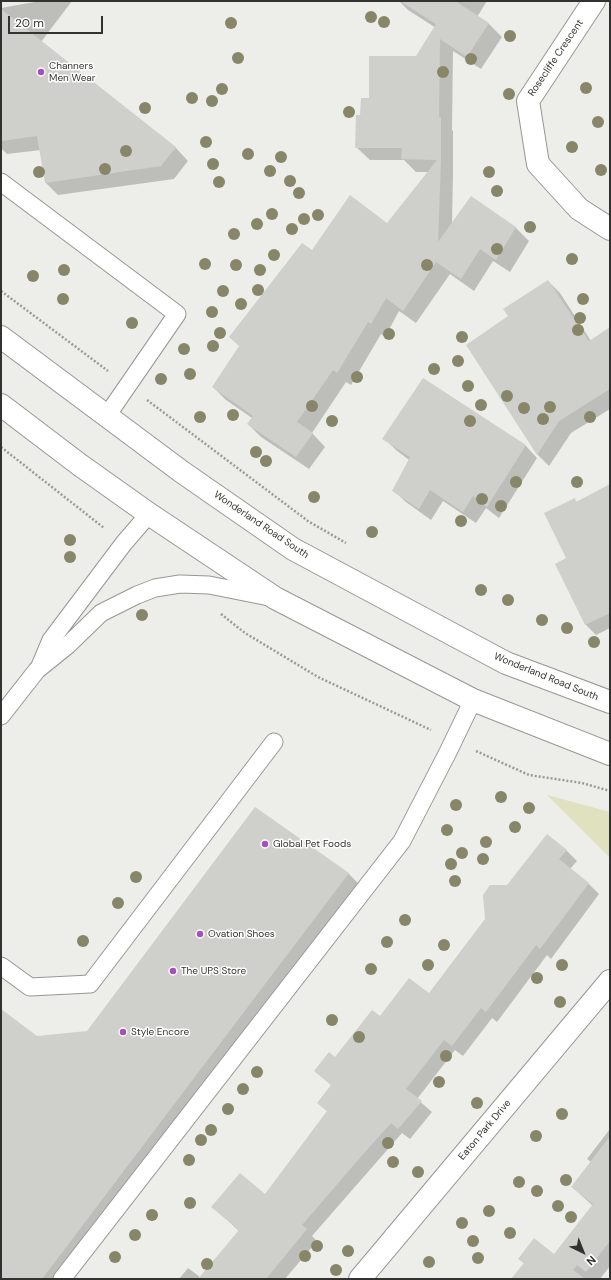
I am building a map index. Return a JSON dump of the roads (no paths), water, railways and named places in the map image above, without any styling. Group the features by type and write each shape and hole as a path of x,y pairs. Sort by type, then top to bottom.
{"main road":[{"name":"Rosecliffe Crescent","path":"594,1 528,101 538,164 579,209 610,229"},
{"name":"Wonderland Road South","path":"1,337 106,417 293,549 506,663 610,702"},
{"path":"1,405 80,465 149,514 275,598 473,700 610,754"},
{"name":"Eaton Park Drive","path":"360,1279 610,981"}],"lane":[{"path":"1,182 177,314 106,417"},
{"path":"38,670 52,640 124,543 149,514"},
{"path":"1,716 38,670 68,646 101,613 137,595 155,588 180,584 209,585 275,598"},
{"path":"62,1279 402,841 473,700"},
{"path":"1,966 30,987 90,984 274,742"}],"place":[{"name":"Channers Men Wear","path":"41,72"},
{"name":"Global Pet Foods","path":"265,844"},
{"name":"Ovation Shoes","path":"200,934"},
{"name":"The UPS Store","path":"173,971"},
{"name":"Style Encore","path":"123,1032"}]}
